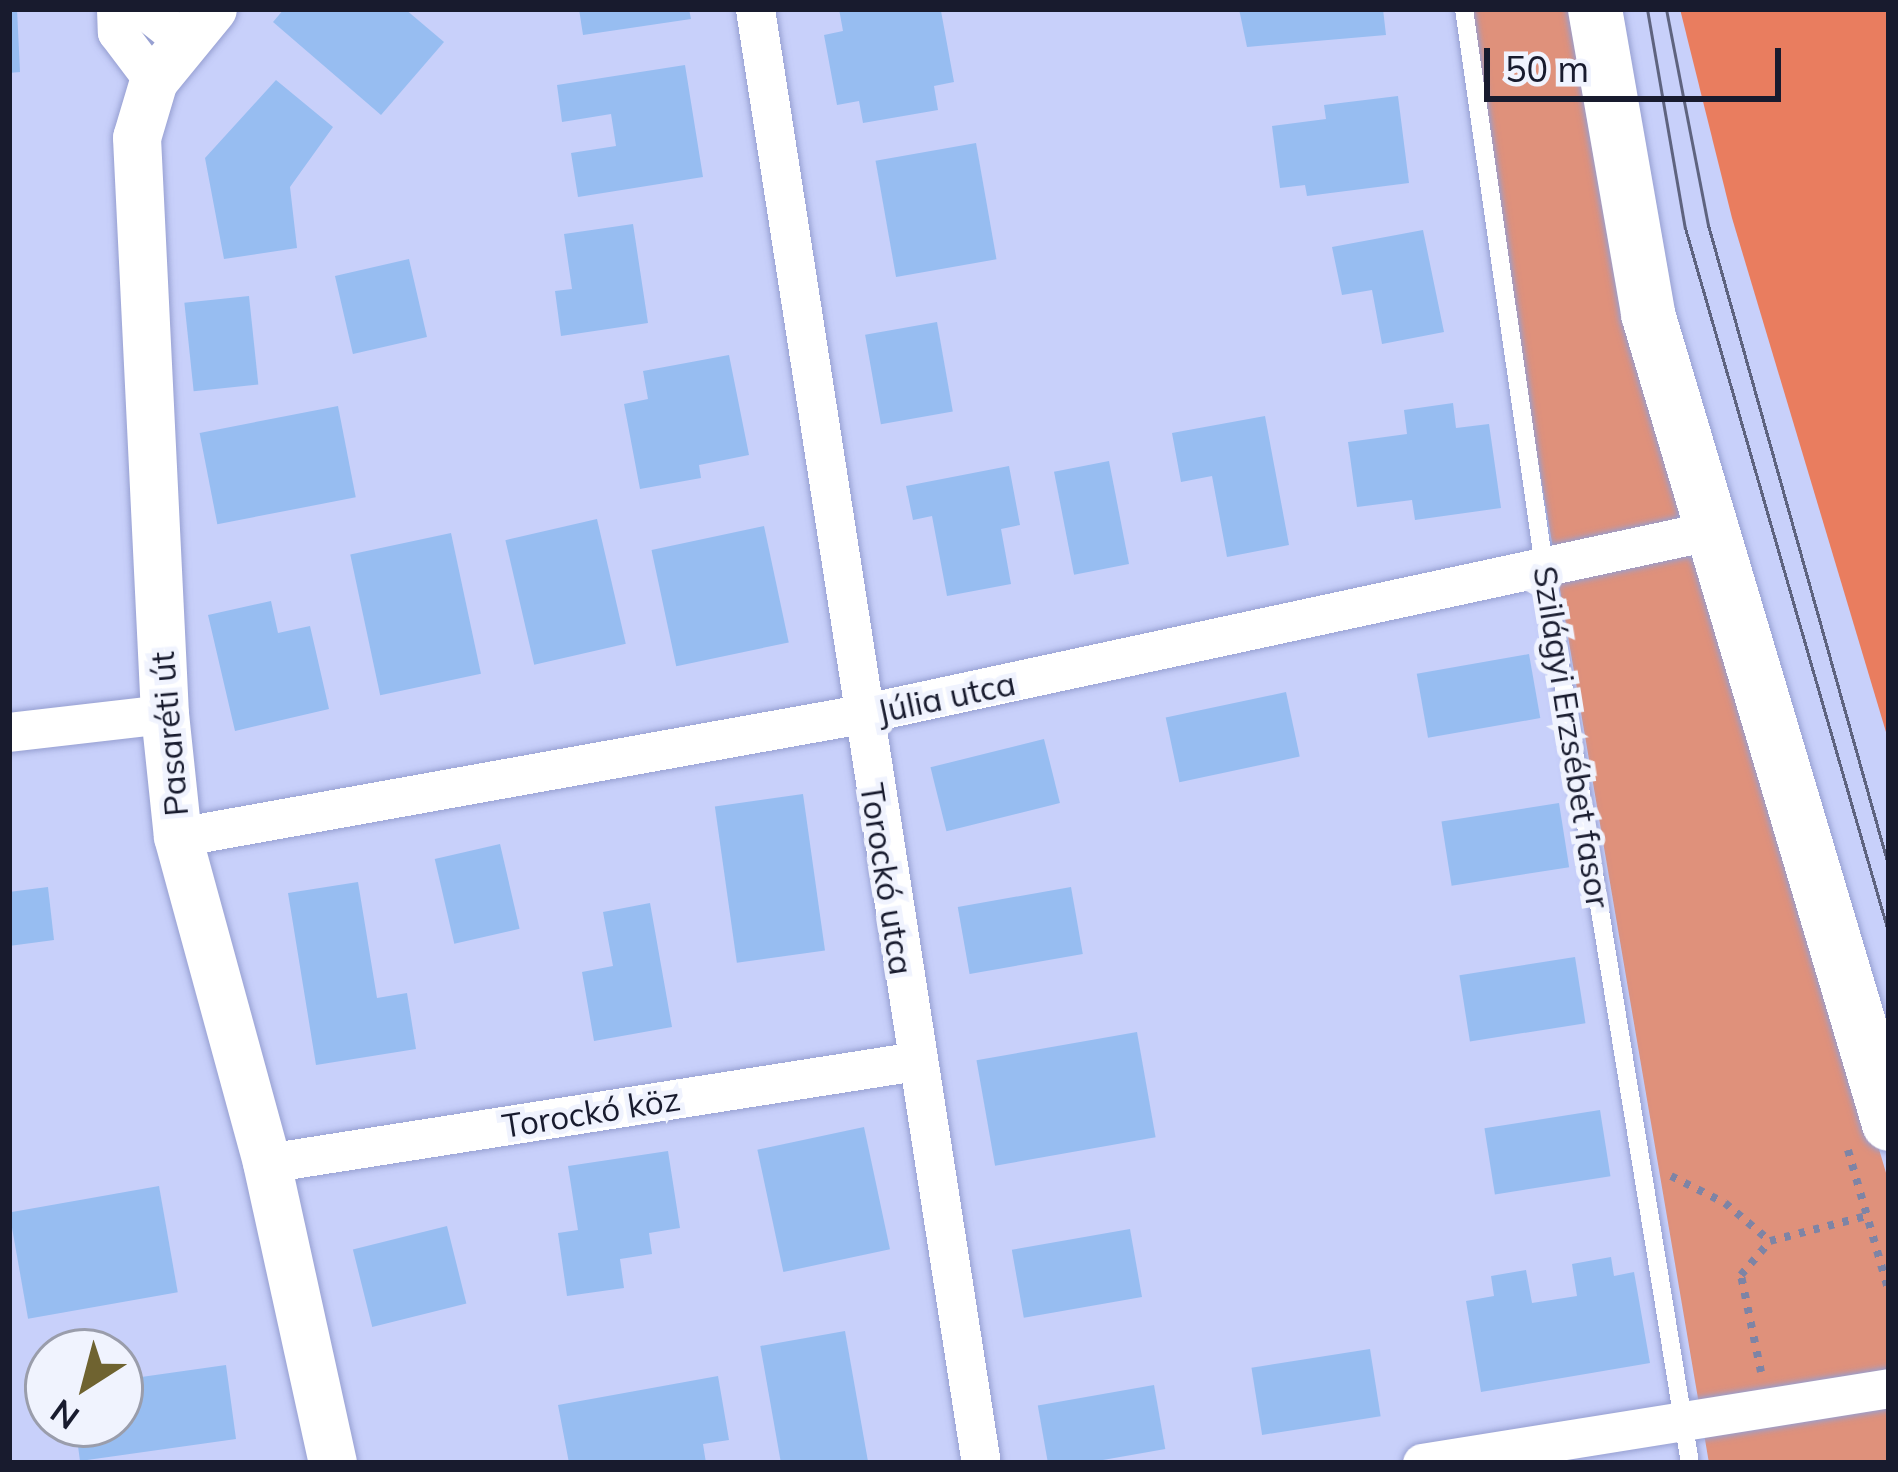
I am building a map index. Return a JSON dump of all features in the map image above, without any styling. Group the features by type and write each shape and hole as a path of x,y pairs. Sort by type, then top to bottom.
{"main road":[{"path":"1595,9 1624,207 1709,531 1889,1124"}],"street":[{"path":"116,9 117,32 154,81"},
{"path":"144,9 198,25"},
{"name":"Torockó utca","path":"755,9 861,715 981,1463"},
{"name":"Pasaréti út","path":"198,25 154,81 136,168 165,714 178,838 267,1163 333,1463"},
{"name":"Júlia utca","path":"178,838 861,715 1545,572 1709,531"},
{"path":"9,732 165,714"},
{"name":"Torockó köz","path":"267,1163 916,1061"},
{"path":"1422,1463 1889,1388"}],"lane":[{"name":"Szilágyi Erzsébet fasor","path":"1464,9 1545,572 1690,1463"}],"path":[{"path":"1640,1161 1725,1203 1769,1241"},
{"path":"1761,1374 1741,1275 1769,1241 1867,1216"}],"shaded area":[{"path":"1461,9 1577,9 1614,250 1889,1183 1889,1463 1709,1463"},
{"path":"1680,9 1889,9 1889,742 1732,218"}],"building":[{"path":"9,9 17,9 20,72 9,73"},
{"path":"284,9 405,9 444,42 381,115 273,22"},
{"path":"579,9 689,9 691,19 583,35"},
{"path":"839,9 941,11 954,82 934,86 938,110 863,123 859,101 837,105 824,35 843,31"},
{"path":"1239,9 1383,9 1386,35 1247,47"},
{"path":"685,65 703,177 578,197 571,153 616,146 611,114 562,122 557,85"},
{"path":"276,80 333,127 290,187 297,248 224,259 205,158"},
{"path":"1398,96 1409,183 1307,196 1305,185 1280,188 1272,126 1326,119 1324,105"},
{"path":"976,143 996,259 896,277 876,161"},
{"path":"633,224 648,323 561,336 555,291 572,289 564,234"},
{"path":"1423,230 1444,332 1382,344 1372,290 1342,295 1332,247"},
{"path":"409,259 427,337 353,354 335,276"},
{"path":"249,296 258,385 194,391 184,303"},
{"path":"937,322 953,412 881,424 865,335"},
{"path":"729,355 749,455 699,465 701,478 640,489 624,404 648,399 643,371"},
{"path":"1453,403 1456,428 1489,424 1501,508 1415,520 1412,500 1357,507 1348,442 1407,434 1404,410"},
{"path":"338,406 356,497 217,524 200,433"},
{"path":"1265,416 1289,545 1227,557 1212,476 1181,482 1172,433"},
{"path":"1109,461 1129,564 1074,575 1054,472"},
{"path":"1009,466 1020,525 1001,529 1011,584 947,596 932,516 913,520 906,486"},
{"path":"597,519 626,644 534,665 505,540"},
{"path":"764,526 789,642 676,666 652,550"},
{"path":"451,533 481,674 380,695 350,554"},
{"path":"271,601 278,633 310,626 329,709 235,731 208,615"},
{"path":"1529,654 1540,718 1428,738 1417,674"},
{"path":"1286,692 1300,757 1179,782 1166,718"},
{"path":"1044,739 1060,803 946,831 930,767"},
{"path":"803,794 825,950 737,963 715,806"},
{"path":"1559,803 1569,867 1452,886 1441,822"},
{"path":"500,844 520,929 454,944 435,859"},
{"path":"358,882 377,998 407,993 416,1049 316,1065 288,893"},
{"path":"48,887 54,940 9,946 9,892"},
{"path":"1071,887 1083,954 970,974 958,907"},
{"path":"650,903 672,1027 594,1041 582,972 613,966 603,912"},
{"path":"1575,957 1585,1023 1470,1041 1459,975"},
{"path":"1137,1032 1156,1137 995,1166 976,1060"},
{"path":"1600,1110 1610,1176 1495,1194 1484,1128"},
{"path":"864,1127 890,1249 783,1272 757,1150"},
{"path":"668,1151 680,1228 649,1233 652,1254 620,1259 624,1288 567,1296 558,1233 578,1230 568,1166"},
{"path":"159,1186 178,1292 28,1319 9,1212"},
{"path":"447,1226 466,1304 372,1327 353,1249"},
{"path":"1130,1229 1142,1297 1024,1318 1012,1250"},
{"path":"1611,1257 1614,1276 1634,1272 1650,1363 1481,1392 1466,1301 1494,1296 1491,1276 1526,1270 1532,1303 1577,1296 1572,1264"},
{"path":"845,1331 868,1463 781,1463 760,1346"},
{"path":"1370,1349 1381,1416 1262,1435 1251,1368"},
{"path":"226,1365 236,1439 80,1461 78,1448 144,1448 144,1377"},
{"path":"718,1376 729,1440 703,1444 706,1463 569,1463 558,1405"},
{"path":"1154,1385 1165,1449 1086,1463 1048,1463 1038,1405"}],"tram line":[{"path":"1647,9 1685,228 1889,935"},
{"path":"1666,9 1708,225 1889,868"}]}
